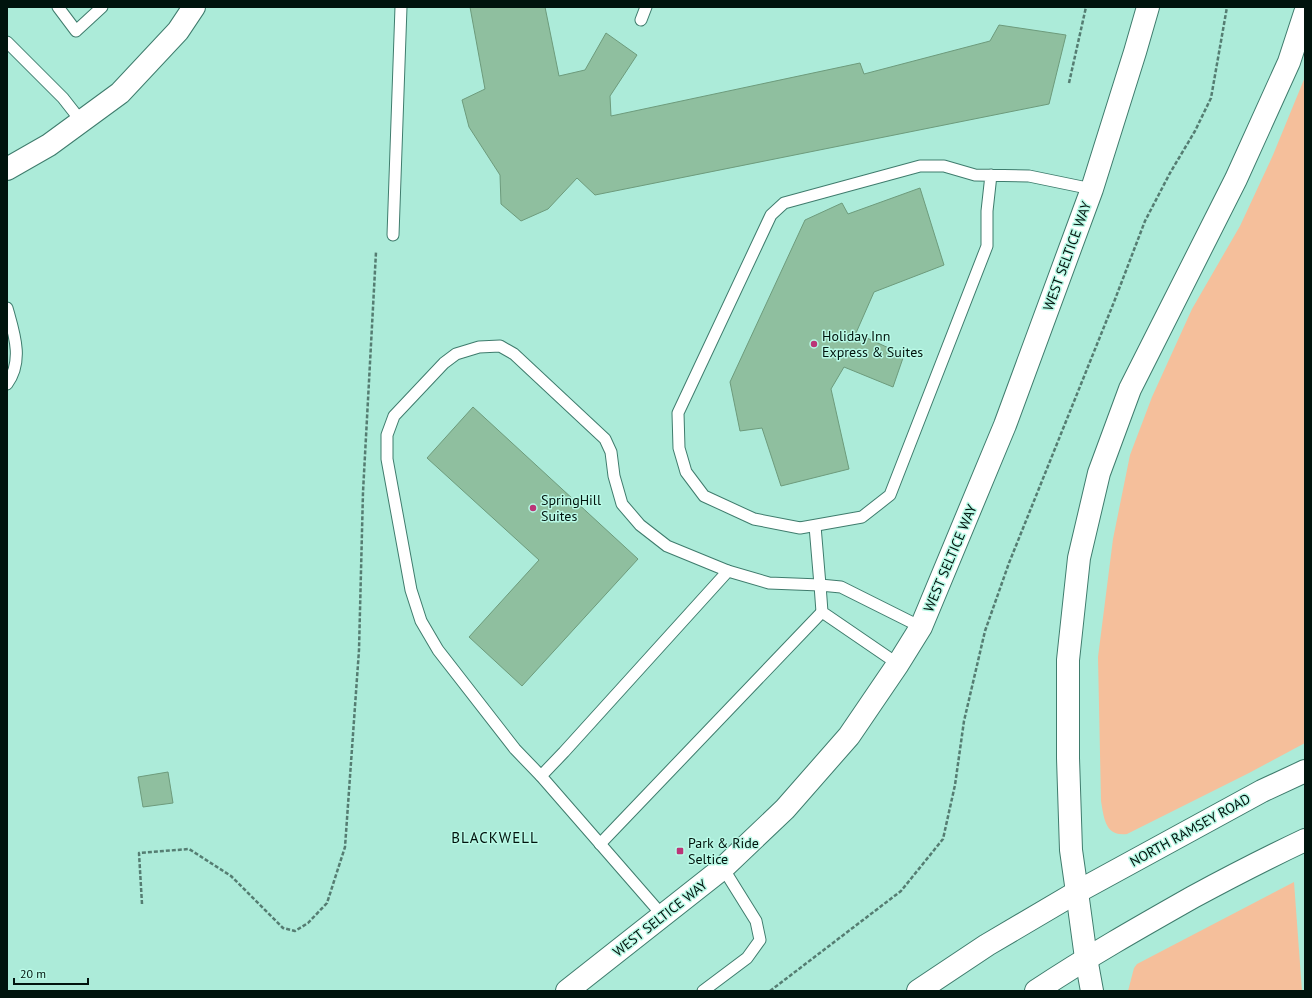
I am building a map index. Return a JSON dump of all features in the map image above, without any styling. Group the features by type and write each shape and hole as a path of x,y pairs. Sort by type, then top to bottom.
{"main road":[{"path":"7,169 49,145 120,93 178,31 194,7"},
{"name":"WEST SELTICE WAY","path":"567,991 723,868 785,809 849,736 898,664 921,627 1005,425 1092,188 1133,60 1148,7"},
{"path":"1092,991 1071,850 1068,758 1068,660 1079,558 1099,473 1130,389 1236,179 1289,62 1305,13"},
{"name":"NORTH RAMSEY ROAD","path":"918,991 987,945 1077,892 1262,791 1305,771"},
{"path":"1036,991 1086,958 1264,859 1305,840"}],"lane":[{"path":"58,7 76,31 102,7"},
{"path":"393,235 401,7"},
{"path":"641,20 646,7"},
{"path":"7,42 63,98 81,121"},
{"path":"991,175 987,211 987,246 890,495 862,518 800,528 754,519 704,496 686,472 679,448 678,413 771,215 784,203 920,166 944,166 975,175 991,175 1029,176 1092,188"},
{"path":"7,308 14,331 17,351 15,368 7,384"},
{"path":"663,916 515,749 438,650 421,621 411,590 387,459 387,435 394,416 444,363 456,354 479,347 500,346 514,354 605,440 612,452 614,476 622,504 640,525 667,546 728,571 769,583 841,587 921,627"},
{"path":"600,844 822,612 815,526"},
{"path":"540,776 570,746 728,571"},
{"path":"822,612 898,664"},
{"path":"703,991 747,958 760,940 756,921 723,868"}],"path":[{"path":"1069,84 1086,7"},
{"path":"770,991 901,891 943,839 956,785 964,721 985,631 1009,563 1145,222 1170,173 1195,131 1211,98 1228,7"},
{"path":"142,904 139,853 189,849 231,876 283,928 295,931 308,923 327,903 345,847 359,650 364,492 376,252"}],"shaded area":[{"path":"1305,77 1305,743 1249,773 1127,834 1120,834 1114,832 1107,825 1103,814 1101,801 1098,657 1113,539 1130,455 1152,397 1192,309 1240,226 1273,155"},
{"path":"1294,882 1302,991 1128,991 1134,968 1137,964"}],"building":[{"path":"470,7 545,7 559,76 585,70 606,33 637,55 610,96 611,116 860,63 864,74 990,41 999,25 1066,35 1049,104 595,195 577,178 548,209 521,221 501,204 500,175 469,127 462,100 485,89"},
{"name":"Holiday Inn Express & Suites","path":"920,188 944,265 874,292 856,333 904,355 893,387 844,367 831,389 849,469 781,486 762,428 740,431 730,382 805,220 842,203 848,214"},
{"name":"SpringHill Suites","path":"473,407 638,559 522,686 469,637 539,560 427,458"},
{"path":"168,772 173,803 143,807 138,777"}],"place":[{"name":"Holiday Inn Express & Suites","path":"814,344"},
{"name":"SpringHill Suites","path":"533,508"},
{"name":"Park & Ride Seltice","path":"680,851"}],"district":[{"name":"BLACKWELL","path":"495,838"}]}
